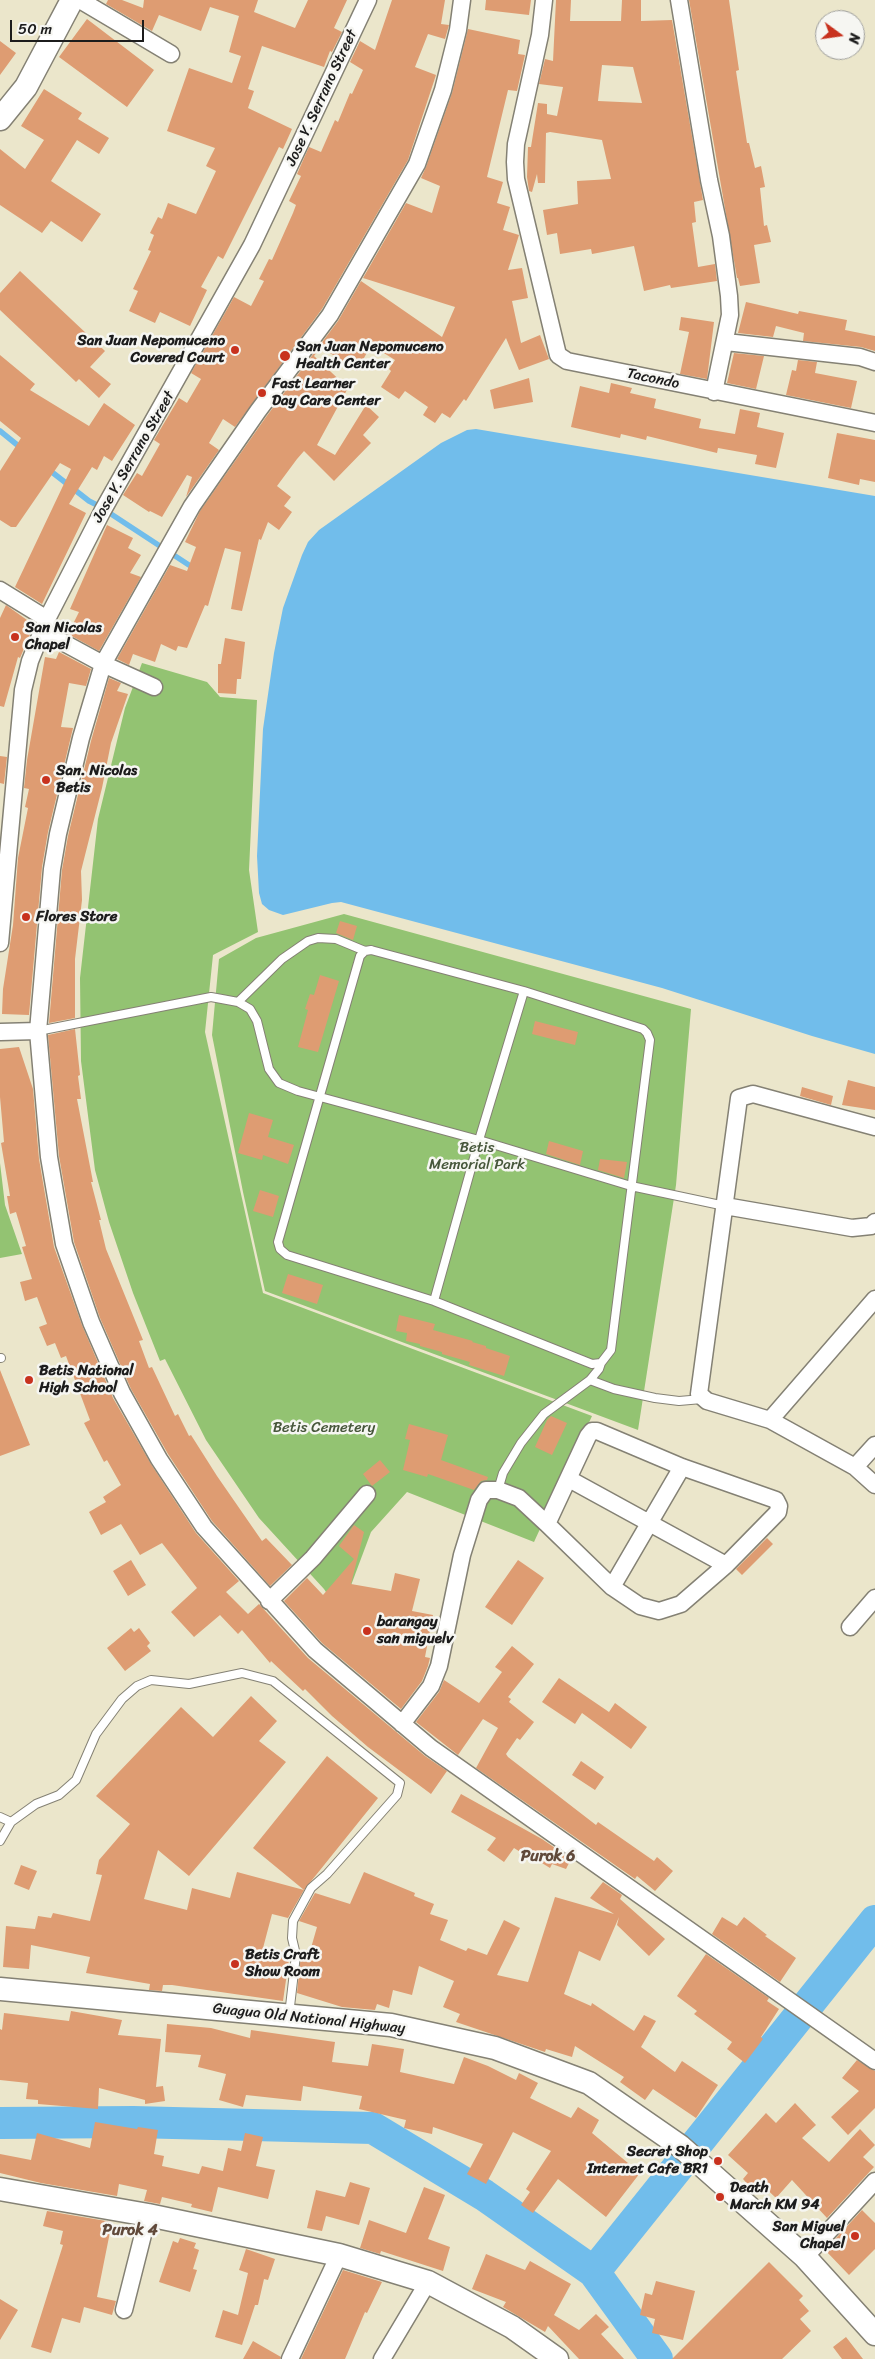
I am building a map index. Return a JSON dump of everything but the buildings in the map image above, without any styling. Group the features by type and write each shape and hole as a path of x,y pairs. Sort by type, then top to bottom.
{"main road":[{"path":"0,119 26,87 72,0"},
{"name":"Guagua Old National Highway","path":"0,1989 391,2025 496,2048 589,2083 680,2146 805,2257 875,2334"},
{"path":"0,2189 148,2215 339,2255 428,2282 512,2327 557,2359"}],"street":[{"path":"80,0 171,54"},
{"name":"Jose Y. Serrano Street","path":"0,943 23,690 30,661 45,625 103,510 252,244 368,0"},
{"path":"462,0 458,30 443,90 416,164 330,316 258,411 192,506 103,664 81,738 58,834 52,869 38,1032 49,1157 64,1244 91,1322 122,1393 159,1459 204,1527 315,1650 431,1748 875,2061"},
{"name":"Tacondo","path":"544,0 540,35 516,144 515,162 516,179 558,355 567,362 875,422"},
{"path":"679,0 707,171 722,236 729,296 730,316 726,342 714,392"},
{"path":"726,342 860,357 875,362"},
{"path":"0,590 45,625 103,664 154,687"},
{"path":"0,1032 38,1032"},
{"path":"875,1127 752,1094 739,1098 699,1394 702,1399 770,1420 856,1467 875,1485"},
{"path":"725,1206 852,1228 871,1226 875,1222"},
{"path":"770,1420 875,1299"},
{"path":"402,1724 431,1686 439,1666 462,1555 479,1500 486,1490 498,1490 519,1498 612,1587 640,1606 658,1611 682,1604 726,1564 778,1512 776,1500 682,1467 597,1431 592,1431 547,1524"},
{"path":"856,1467 875,1445"},
{"path":"612,1587 682,1467"},
{"path":"569,1479 726,1564"},
{"path":"269,1601 313,1558 367,1494"},
{"path":"850,1627 875,1598"},
{"path":"805,2257 875,2181"},
{"path":"124,2310 148,2215"},
{"path":"290,2359 339,2255"},
{"path":"382,2359 428,2282"}],"lane":[{"path":"238,1002 282,959 308,941 318,938 336,939 365,951 371,950 524,991 643,1029 647,1033 650,1040 611,1350 599,1370 590,1380 544,1414 521,1443 503,1472 498,1490"},
{"path":"365,951 360,956 278,1242 280,1249 287,1255 434,1301 592,1364 602,1363"},
{"path":"434,1301 479,1140 524,991"},
{"path":"38,1032 211,997 238,1002 250,1009 257,1021 269,1069 279,1083 320,1098 479,1140 631,1186 725,1206"},
{"path":"590,1380 614,1389 655,1398 679,1401 702,1399"},
{"path":"0,1840 11,1822 36,1804 59,1795 76,1780 96,1734 122,1699 137,1686 151,1680 189,1684 242,1673 273,1680 400,1783 398,1794 327,1874 311,1888 293,1921 292,1938 296,1955 289,2015"},
{"path":"0,1817 11,1822"}],"green space":[{"name":"Betis Cemetery","path":"142,663 207,682 220,697 257,700 249,870 258,932 213,955 205,1032 263,1293 592,1416 534,1542 407,1492 371,1532 344,1604 337,1609 324,1589 259,1518 206,1440 165,1359 160,1361 133,1293 109,1222 95,1170 81,1061 80,978 98,819 125,708"},
{"name":"Betis Memorial Park","path":"344,914 691,1009 676,1185 638,1430 265,1291 212,1035 219,959 256,938"},
{"path":"0,1163 5,1205 22,1254 0,1258"}],"water":[{"path":"476,429 875,496 875,1054 662,988 341,902 283,915 269,910 262,904 259,893 257,856 263,729 274,653 283,608 302,555 308,542 319,530 441,443 467,430"}],"waterway":[{"path":"0,431 21,448"},
{"path":"48,469 89,501 101,507"},
{"path":"108,512 195,569"},
{"path":"594,2272 875,1921"},
{"path":"0,2123 133,2122 373,2128 484,2195 594,2272 657,2359"}],"place":[{"name":"San Juan Nepomuceno Covered Court","path":"235,350"},
{"name":"San Juan Nepomuceno Health Center","path":"285,356"},
{"name":"Fast Learner Day Care Center","path":"262,393"},
{"name":"San Nicolas Chapel","path":"15,637"},
{"name":"San. Nicolas Betis","path":"46,780"},
{"name":"Flores Store","path":"26,917"},
{"name":"Betis National High School","path":"29,1380"},
{"name":"barangay san miguelv","path":"367,1631"},
{"name":"Betis Craft Show Room","path":"235,1964"},
{"name":"Secret Shop Internet Cafe BR1","path":"718,2161"},
{"name":"Death March KM 94","path":"720,2197"},
{"name":"San Miguel Chapel","path":"855,2236"}],"district":[{"name":"Purok 6","path":"548,1857"},
{"name":"Purok 4","path":"130,2231"}]}
